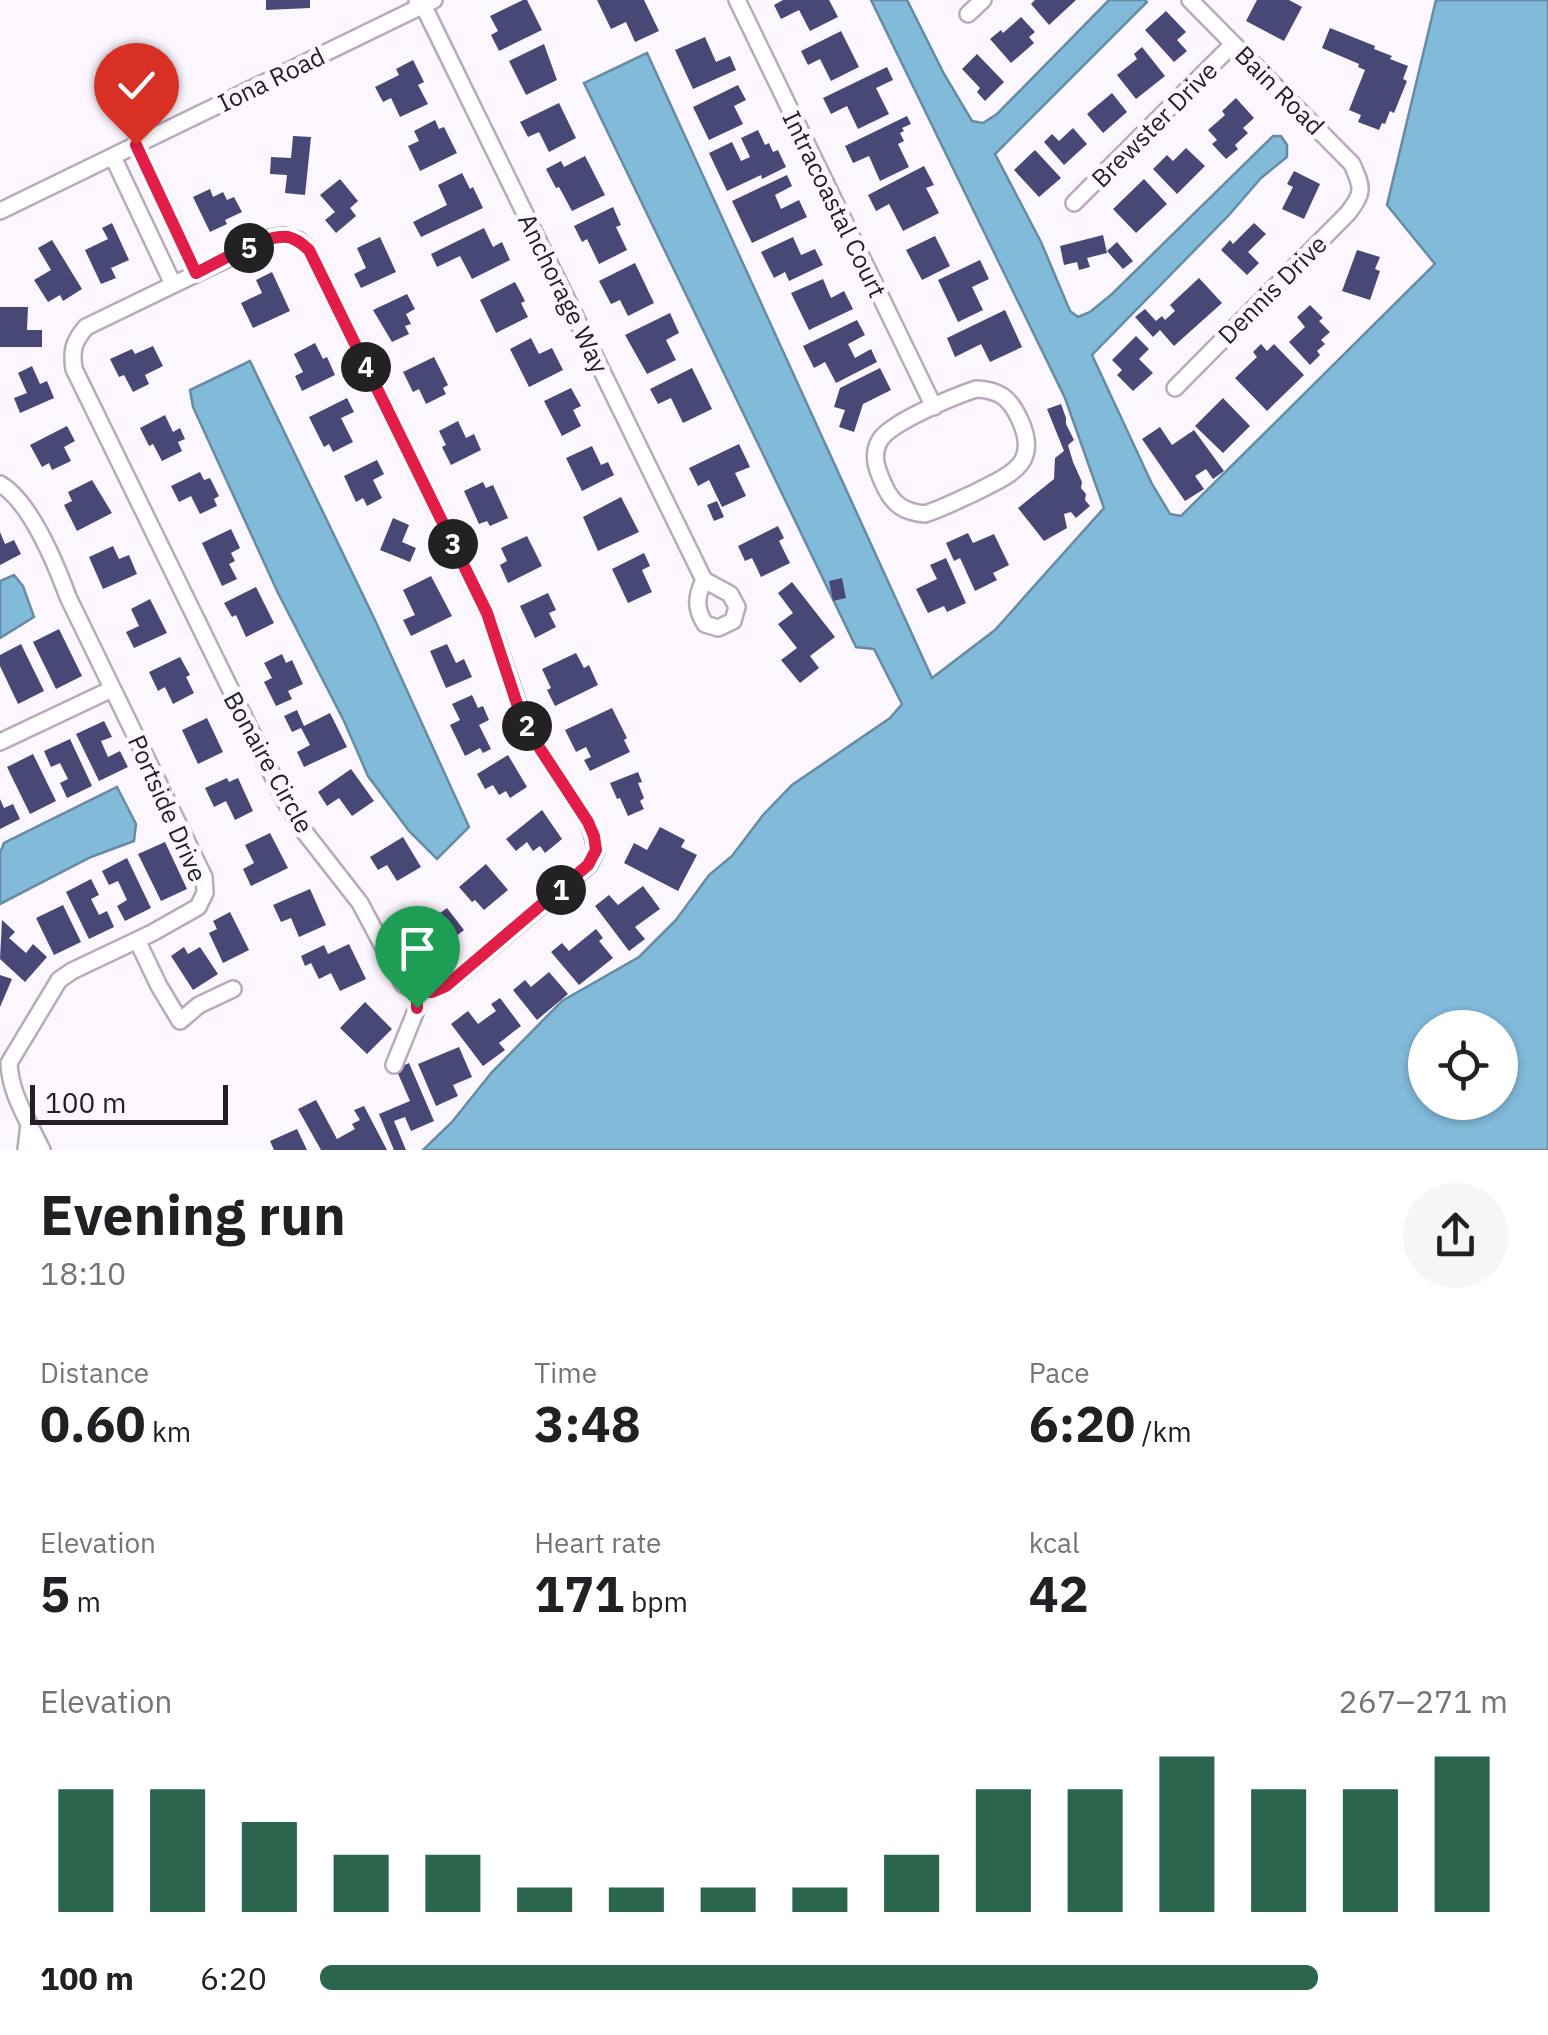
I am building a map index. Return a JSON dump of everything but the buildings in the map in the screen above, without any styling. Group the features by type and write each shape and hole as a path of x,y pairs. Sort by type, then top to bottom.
{"street":[{"name":"Intracoastal Court","path":"736,0 934,407"},
{"path":"968,14 983,0"},
{"name":"Bain Road","path":"1190,0 1352,164 1362,186"},
{"name":"Iona Road","path":"0,212 424,1"},
{"name":"Anchorage Way","path":"424,1 704,580"},
{"name":"Brewster Drive","path":"1074,203 1234,44"},
{"path":"136,145 196,273"},
{"path":"113,156 174,284"},
{"name":"Dennis Drive","path":"1174,388 1348,213 1358,201 1362,186"},
{"name":"Bonaire Circle","path":"270,238 298,240 309,250 487,613 520,713 594,836 596,850 588,865 446,986 432,992 417,992 404,984 360,903 285,801 74,369 71,354 76,338 86,327 196,273 270,238"},
{"path":"976,389 992,390 1006,398 1014,409 1027,437 1027,452 1020,466 1008,476 939,510 910,513 897,506 888,494 876,467 876,453 881,439 892,428 934,407 976,389"},
{"name":"Portside Drive","path":"0,484 25,508 60,574 204,877 205,893 198,907 59,980 17,1048 9,1063 10,1078 42,1150"},
{"path":"0,742 112,689"},
{"path":"138,940 180,1021 232,989"},
{"path":"394,1065 417,1008 417,992"},
{"name":"Portside Drive","path":"26,1150 29,1124"}],"water":[{"path":"871,0 907,0 972,121 983,123 997,114 1109,0 1147,2 995,154 1041,242 1070,311 1078,317 1112,294 1273,136 1281,136 1287,145 1287,157 1261,178 1092,355 1152,484 1170,514 1181,516 1435,264 1387,205 1436,0 1548,0 1548,1150 423,1150 562,1001 639,957 676,920 709,875 732,856 792,785 890,718 902,704 874,649 856,647 584,83 647,53 932,678 995,630 1104,508 1065,398"},
{"path":"250,361 469,827 437,859 409,831 368,776 193,407 190,390"},
{"path":"14,575 23,586 34,617 0,638 0,581"},
{"path":"117,787 136,824 134,841 91,857 0,904 0,853 4,843"}],"route":[{"path":"136,145 196,273 270,238 298,240 309,250 487,613 520,713 594,836 596,850 588,865 446,986 432,992 417,992 417,1008"}]}
